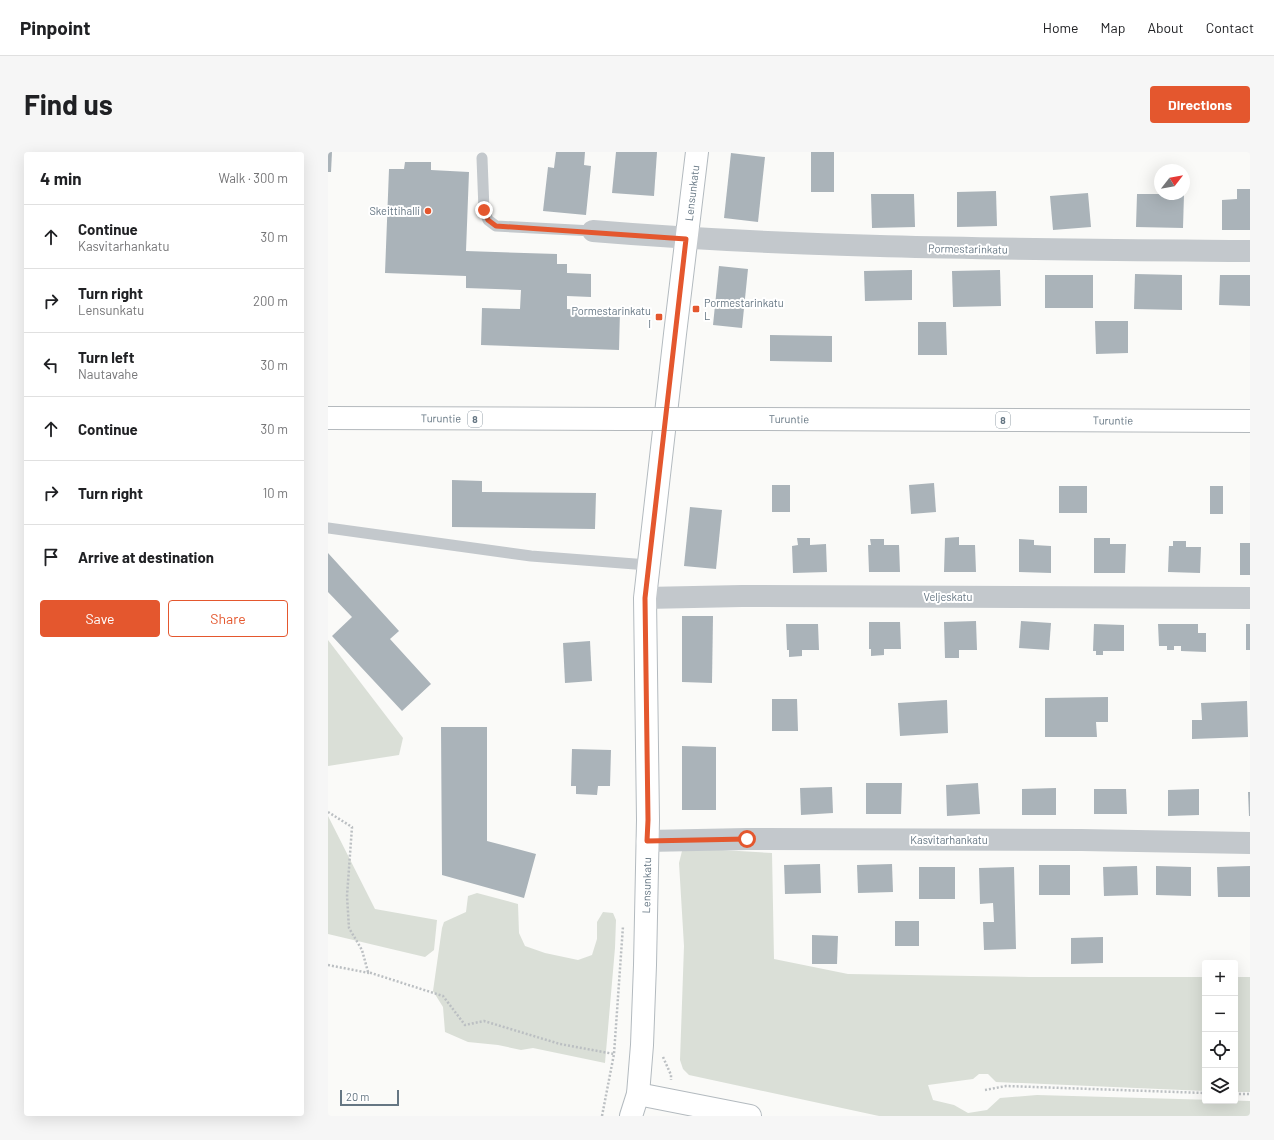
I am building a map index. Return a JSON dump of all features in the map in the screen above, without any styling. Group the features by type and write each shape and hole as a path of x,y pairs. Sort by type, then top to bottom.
{"main road":[{"name":"Lensunkatu","path":"631,1116 638,1094 642,1045 648,820 645,598 697,152"},
{"name":"Turuntie","path":"328,418 1250,421"},
{"path":"638,1094 750,1116"}],"street":[{"name":"Pormestarinkatu","path":"592,231 686,239 958,249 1250,251"},
{"name":"Veljeskatu","path":"645,598 742,596 1250,598"},
{"name":"Kasvitarhankatu","path":"647,841 747,839 1068,840 1250,843"}],"lane":[{"path":"482,158 484,210 488,220 496,226 592,231"},
{"path":"328,528 531,556 648,565"}],"path":[{"path":"328,812 352,827 346,896 349,928 362,950 368,972"},
{"path":"328,965 368,972 443,996 465,1025 484,1021 560,1044 614,1054"},
{"path":"661,1052 671,1075 669,1101"},
{"path":"985,1090 1006,1086 1202,1093"},
{"path":"1238,1094 1250,1094"}],"shaded area":[{"path":"328,640 403,738 399,755 328,766"},
{"path":"328,816 375,909 437,920 434,950 425,957 328,934"},
{"path":"689,848 772,853 774,959 848,974 1030,977 1202,977 1202,1091 996,1082 988,1074 979,1074 973,1079 928,1085 933,1100 954,1105 968,1113 987,1110 1000,1098 1037,1095 1202,1100 1202,1104 1238,1104 1238,1101 1250,1101 1250,1116 879,1116 689,1075 683,1069 680,1060 684,946 679,863 682,851"},
{"path":"477,893 518,904 519,933 525,946 545,953 578,960 592,955 597,939 597,922 603,912 613,913 616,920 615,948 605,1063 533,1048 521,1050 498,1045 468,1042 445,1032 443,1007 433,991 442,928 444,922 466,912 468,896"},
{"path":"1238,977 1250,977 1250,1092 1238,1092"}],"building":[{"path":"328,152 332,152 331,172 328,172"},
{"path":"556,152 585,152 584,165 591,166 586,215 543,211 548,167 554,168"},
{"path":"616,152 657,152 654,196 612,193"},
{"path":"811,152 834,152 834,192 811,192"},
{"path":"731,153 765,157 758,222 724,218"},
{"path":"405,162 431,162 431,170 469,172 466,251 557,254 557,264 567,264 567,273 591,274 591,297 567,296 567,309 620,311 619,350 481,345 482,308 520,309 521,290 466,288 466,276 385,273 389,169 404,169"},
{"path":"1237,189 1250,189 1250,230 1222,230 1222,200 1237,199"},
{"path":"996,191 997,226 957,227 957,192"},
{"path":"1088,193 1091,227 1053,230 1050,196"},
{"path":"871,194 914,194 915,227 872,228"},
{"path":"1137,194 1154,194 1154,200 1184,200 1183,228 1136,227"},
{"path":"719,266 748,269 742,328 713,325"},
{"path":"912,270 912,300 865,301 864,271"},
{"path":"1000,270 1001,306 953,307 952,271"},
{"path":"1135,274 1182,275 1182,310 1134,309"},
{"path":"1045,275 1093,275 1093,308 1045,308"},
{"path":"1220,275 1250,275 1250,306 1219,305"},
{"path":"1095,321 1128,321 1128,353 1096,354"},
{"path":"918,322 946,322 947,355 918,355"},
{"path":"770,335 832,336 832,362 770,361"},
{"path":"452,480 482,481 482,492 596,493 595,529 452,527"},
{"path":"934,483 936,512 911,514 909,485"},
{"path":"772,485 790,485 790,512 772,512"},
{"path":"1059,486 1087,486 1087,513 1059,513"},
{"path":"1210,486 1223,486 1223,514 1210,514"},
{"path":"690,507 722,510 716,569 684,566"},
{"path":"959,537 959,545 975,545 976,572 944,572 945,538"},
{"path":"797,538 810,538 810,545 826,544 827,572 793,573 792,546 798,545"},
{"path":"1094,538 1110,538 1110,544 1126,544 1125,573 1094,573"},
{"path":"870,539 884,539 884,545 899,545 900,572 869,572 868,545 871,545"},
{"path":"1019,539 1034,540 1034,545 1051,546 1051,573 1019,572"},
{"path":"1173,541 1186,541 1186,547 1201,547 1200,573 1168,572 1169,546 1173,546"},
{"path":"1240,543 1250,543 1250,575 1240,575"},
{"path":"328,553 399,631 390,639 431,684 402,711 332,636 352,617 328,592"},
{"path":"682,616 713,616 712,683 682,682"},
{"path":"976,621 977,650 959,650 959,658 945,658 944,622"},
{"path":"1021,621 1051,623 1049,650 1019,648"},
{"path":"869,622 900,622 901,649 884,649 884,655 871,656 871,649 869,649"},
{"path":"786,624 818,624 819,650 802,650 802,656 789,657 789,650 787,650"},
{"path":"1094,624 1124,625 1124,651 1103,651 1103,655 1096,655 1096,651 1093,651"},
{"path":"1158,624 1198,624 1198,633 1206,633 1206,652 1181,651 1181,646 1174,646 1174,650 1167,650 1167,646 1159,646"},
{"path":"1246,624 1250,624 1250,650 1246,650"},
{"path":"590,641 592,681 565,683 563,643"},
{"path":"1108,697 1108,722 1096,722 1097,737 1045,737 1045,698"},
{"path":"772,699 797,699 798,731 772,731"},
{"path":"947,700 948,733 900,736 898,703"},
{"path":"1247,701 1248,737 1192,739 1192,720 1202,720 1201,703"},
{"path":"441,727 487,727 487,841 536,854 524,898 442,875"},
{"path":"682,746 716,747 716,810 682,810"},
{"path":"572,749 611,750 610,786 598,786 597,795 576,794 576,786 571,786"},
{"path":"866,783 902,783 901,814 866,814"},
{"path":"978,783 980,814 947,816 946,785"},
{"path":"832,787 833,813 801,815 800,788"},
{"path":"1056,788 1056,815 1022,815 1022,789"},
{"path":"1094,789 1126,789 1127,814 1094,814"},
{"path":"1199,789 1199,815 1168,816 1168,790"},
{"path":"1248,792 1250,792 1250,816 1249,816"},
{"path":"820,864 821,893 785,894 784,865"},
{"path":"892,864 893,892 858,893 857,865"},
{"path":"1039,865 1070,865 1070,895 1039,895"},
{"path":"1137,866 1138,895 1104,896 1103,867"},
{"path":"1156,866 1191,867 1191,896 1156,895"},
{"path":"1250,866 1250,897 1218,897 1217,867"},
{"path":"919,867 955,867 955,899 919,899"},
{"path":"1014,867 1016,949 984,950 983,922 994,922 993,903 980,904 979,868"},
{"path":"895,921 919,921 919,946 895,946"},
{"path":"812,935 838,936 837,964 812,964"},
{"path":"1103,937 1103,963 1071,964 1071,938"}],"place":[{"name":"Skeittihalli","path":"428,211"},
{"name":"Pormestarinkatu L","path":"696,309"},
{"name":"Pormestarinkatu I","path":"659,317"}],"route":[{"path":"484,210 488,220 496,226 592,231 686,239 645,598 647,841 747,839"}]}
